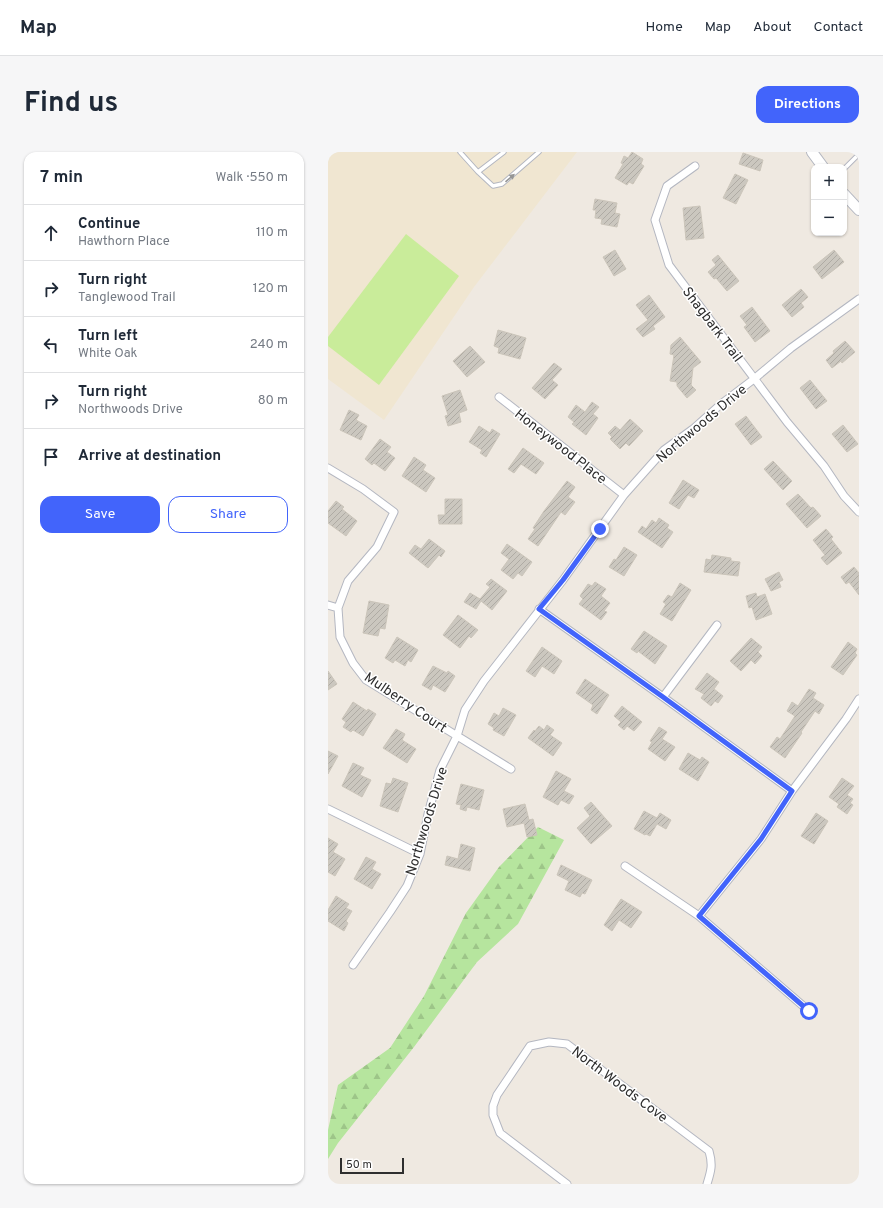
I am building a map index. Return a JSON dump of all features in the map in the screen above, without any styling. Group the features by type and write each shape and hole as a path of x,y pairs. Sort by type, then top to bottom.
{"main road":[{"path":"812,152 821,164"},
{"path":"847,197 859,210"}],"street":[{"name":"Shagbark Trail","path":"695,166 667,186 655,220 669,265 787,422 824,466 844,496 859,512"},
{"name":"Northwoods Drive","path":"353,965 407,886 420,854 428,814 440,770 456,736 465,710 484,681 563,580 624,495 664,450 693,429 721,404 791,348 859,299"},
{"name":"Honeywood Place","path":"498,396 624,495"},
{"name":"Mulberry Court","path":"328,468 363,489 394,512 377,547 348,581 338,608 340,637 353,663 366,680 511,769"},
{"path":"328,605 338,608"},
{"path":"539,609 792,791"},
{"path":"663,697 717,624"},
{"path":"699,916 761,839 792,791 846,719 859,699"},
{"path":"328,809 420,854"},
{"path":"625,866 699,916 809,1011"},
{"name":"North Woods Cove","path":"567,1184 500,1133 493,1115 493,1106 497,1095 530,1046 549,1042 567,1044 709,1151 712,1170 707,1184"}],"lane":[{"path":"460,152 493,186 502,184 539,152"},
{"path":"478,172 504,152"},
{"path":"847,166 859,154"}],"shaded area":[{"path":"328,152 577,152 474,287 384,420 328,379"}],"green space":[{"path":"406,234 459,276 379,385 328,346 328,337"},
{"path":"538,827 564,840 518,924 477,962 414,1047 338,1143 328,1159 328,1130 338,1085 390,1048 424,996 466,913 499,867"}],"building":[{"path":"632,152 643,159 641,164 644,166 633,184 629,182 627,185 615,178 623,164 621,163 624,156 628,158"},
{"path":"743,153 763,160 760,171 739,164"},
{"path":"735,174 748,180 736,204 723,198"},
{"path":"595,199 617,203 615,213 620,214 617,227 601,224 602,219 595,218 596,210 593,210"},
{"path":"700,206 704,238 686,240 683,208"},
{"path":"615,250 626,269 614,276 603,257"},
{"path":"834,250 844,262 822,279 813,267"},
{"path":"718,255 739,281 727,291 716,278 714,279 708,272 716,265 712,260"},
{"path":"801,289 808,297 801,303 804,307 792,317 782,305"},
{"path":"649,295 665,317 653,326 655,329 643,337 636,329 648,320 636,305"},
{"path":"752,307 770,331 755,342 744,327 747,325 740,316"},
{"path":"498,330 526,338 520,359 498,353 499,348 494,346"},
{"path":"680,337 701,362 693,368 691,385 696,390 687,398 677,386 677,382 670,381 674,355 670,354 671,345"},
{"path":"845,341 855,352 842,363 841,361 832,368 826,360 834,353 833,351"},
{"path":"470,346 485,362 467,377 453,361"},
{"path":"554,363 562,369 552,380 558,385 545,399 532,388"},
{"path":"810,380 827,401 816,409 800,388"},
{"path":"460,390 467,410 459,413 461,422 448,426 445,416 448,415 442,396"},
{"path":"592,402 599,407 593,414 598,418 586,435 572,424 574,422 568,417 576,405 585,412"},
{"path":"349,410 359,415 356,420 367,426 361,440 340,430"},
{"path":"746,416 762,437 751,445 735,424"},
{"path":"630,419 643,431 629,446 626,443 620,449 610,439 612,437 608,433 615,426 620,430"},
{"path":"843,425 858,444 847,452 832,434"},
{"path":"479,426 490,433 492,429 500,434 486,457 480,453 482,450 469,442"},
{"path":"380,439 391,447 387,452 395,458 385,471 374,463 372,465 365,459"},
{"path":"523,448 544,463 536,474 521,464 514,473 508,469"},
{"path":"414,457 426,465 423,470 435,478 426,492 402,476"},
{"path":"773,461 792,481 783,490 764,469"},
{"path":"683,480 699,490 694,498 688,495 679,509 669,503"},
{"path":"567,481 575,487 568,497 575,502 565,515 561,512 538,546 528,539 544,511"},
{"path":"798,494 821,516 807,528 786,504"},
{"path":"445,499 462,499 462,524 439,524 438,515 445,515"},
{"path":"336,501 344,507 342,509 357,521 346,536 328,523 328,511"},
{"path":"659,518 669,525 667,528 673,532 662,548 638,532 642,526 646,529 652,520 656,523"},
{"path":"826,529 833,537 831,539 842,553 827,565 821,558 825,555 813,540"},
{"path":"429,539 445,551 441,557 439,555 428,568 409,553 415,545 421,549"},
{"path":"507,544 532,562 522,576 518,573 513,579 501,570 509,559 501,553"},
{"path":"624,547 637,555 624,576 609,567 614,559 616,560"},
{"path":"712,555 731,558 731,561 740,562 738,576 704,572 706,559 711,560"},
{"path":"854,567 859,573 859,595 849,582 846,584 841,577"},
{"path":"779,572 783,580 779,582 781,587 771,591 765,579"},
{"path":"491,579 507,591 492,610 481,601 476,609 464,602 470,593 480,599 490,587 486,584"},
{"path":"595,582 606,589 601,596 610,603 604,611 607,612 601,620 579,604 583,599 580,596 588,584 592,586"},
{"path":"680,583 691,590 672,621 660,614 666,604 663,602 668,595 672,597"},
{"path":"756,593 757,597 765,594 772,614 756,620 752,607 749,608 746,596"},
{"path":"369,601 389,605 385,629 380,628 378,636 363,633"},
{"path":"458,615 478,630 471,638 469,636 460,648 443,635"},
{"path":"644,631 667,646 655,664 638,651 637,653 631,649"},
{"path":"397,637 418,650 411,662 408,660 405,666 395,660 393,663 385,658"},
{"path":"751,638 762,647 758,652 762,656 755,664 751,660 741,671 730,661"},
{"path":"848,642 857,649 855,653 857,655 843,675 831,667"},
{"path":"542,647 562,661 554,674 542,666 535,677 526,671"},
{"path":"433,666 447,673 448,671 455,676 445,692 433,685 431,690 422,685"},
{"path":"328,671 337,684 328,690"},
{"path":"707,673 719,682 714,689 723,696 718,703 715,701 711,706 701,698 704,694 695,689"},
{"path":"585,679 609,695 597,714 591,710 593,705 576,693"},
{"path":"809,689 816,693 813,698 824,705 819,714 815,711 785,758 770,747 777,737 780,739 795,716 787,711 792,702 798,706"},
{"path":"353,702 367,711 368,709 376,714 363,736 353,730 351,732 343,727 346,722 342,719"},
{"path":"622,706 642,722 634,731 627,726 624,730 618,725 621,722 614,716"},
{"path":"503,708 516,715 504,736 493,730 494,728 488,724 494,713 499,716"},
{"path":"547,725 554,730 550,735 562,743 553,756 528,738 539,726 544,730"},
{"path":"659,727 667,732 662,739 675,747 665,761 648,749 652,742 650,741"},
{"path":"396,729 405,734 402,740 416,749 407,763 383,748"},
{"path":"328,751 338,756 328,774"},
{"path":"688,753 700,760 702,757 709,762 698,781 679,769"},
{"path":"353,763 364,768 360,775 371,780 362,797 342,786"},
{"path":"556,771 571,779 564,791 574,796 569,804 561,800 558,805 543,797"},
{"path":"393,778 408,783 398,812 380,806 386,783 391,784"},
{"path":"842,778 854,786 847,795 853,799 850,803 853,805 847,814 837,807 839,804 829,797"},
{"path":"461,784 484,790 479,810 467,807 466,811 460,809 461,805 456,804"},
{"path":"591,802 612,826 591,844 577,828 590,816 584,808"},
{"path":"525,804 529,820 533,819 537,835 527,837 524,823 507,827 503,809"},
{"path":"644,811 657,818 660,813 671,820 666,829 657,824 650,836 645,835 634,829"},
{"path":"816,813 828,821 814,844 801,836"},
{"path":"328,838 338,844 333,852 345,859 335,876 328,872"},
{"path":"461,844 475,848 470,871 445,865 447,856 458,859"},
{"path":"366,857 376,862 372,869 381,874 372,889 354,879"},
{"path":"561,865 592,880 585,894 582,893 580,897 565,890 569,881 557,875"},
{"path":"336,896 349,904 346,908 352,911 346,921 348,923 344,931 328,921 328,910"},
{"path":"621,899 642,912 631,928 619,920 612,931 604,925"}],"route":[{"path":"600,529 563,580 539,609 792,791 761,839 719,889 699,916 809,1011"}]}
